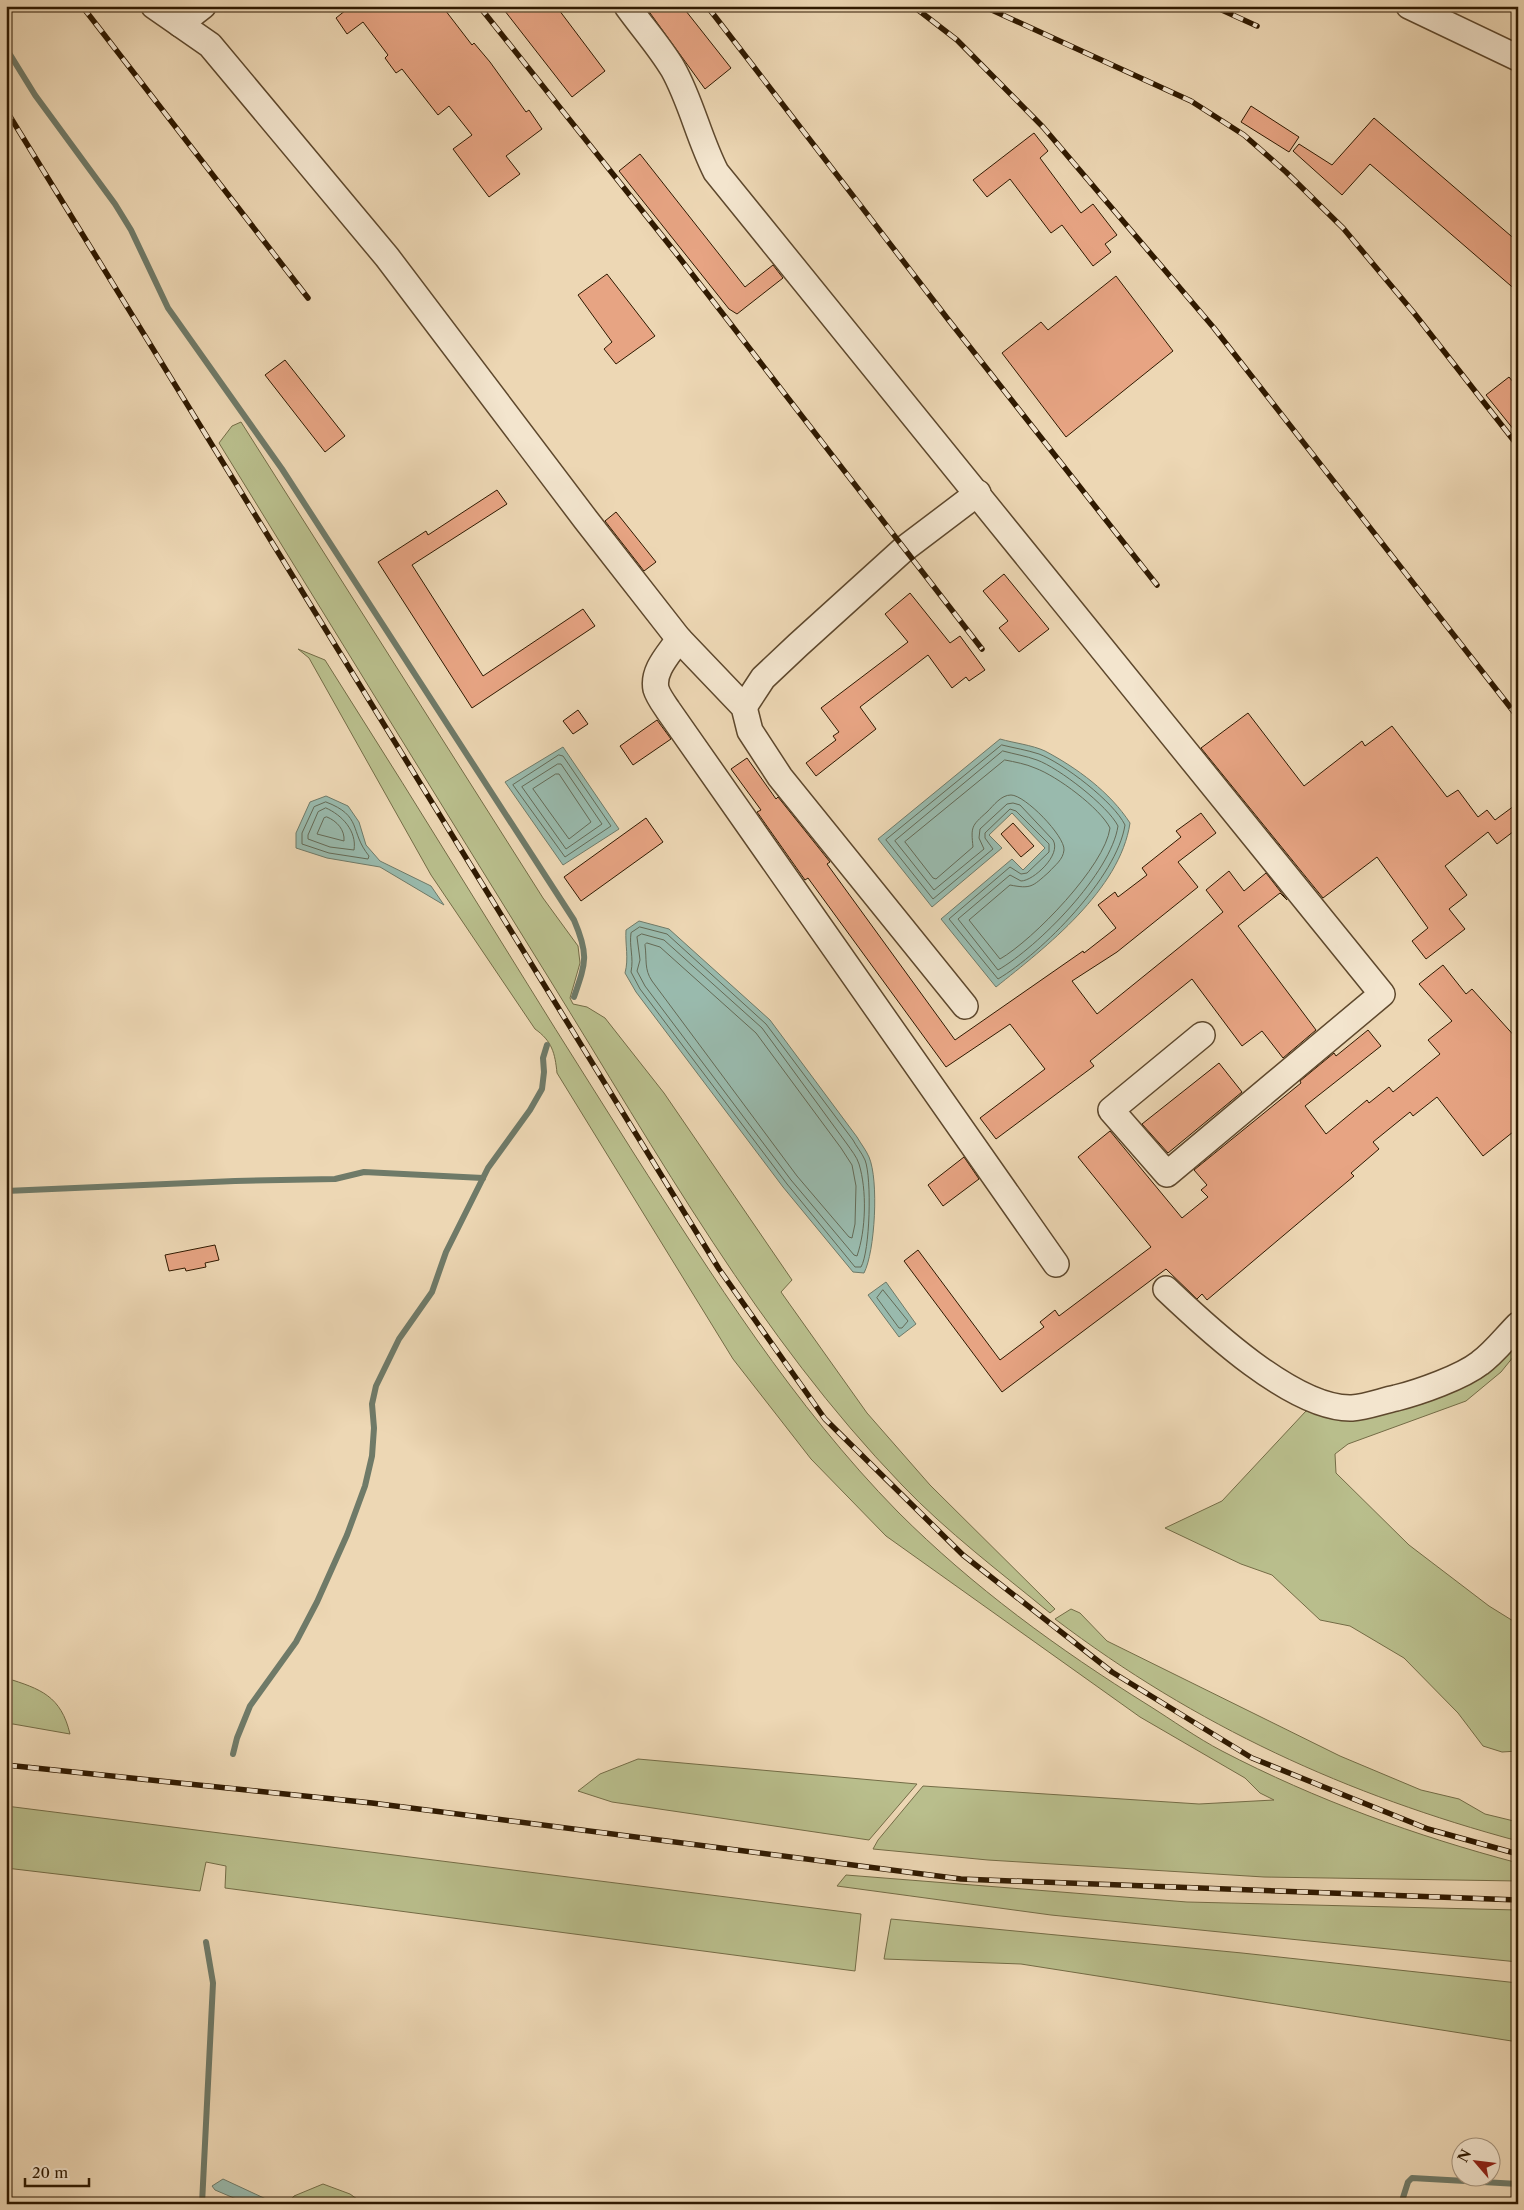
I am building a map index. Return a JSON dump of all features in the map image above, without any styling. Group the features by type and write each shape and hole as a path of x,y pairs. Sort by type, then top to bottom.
{"street":[{"path":"154,6 210,45 387,257 586,520 679,639 744,707 750,731 780,777 965,1006"},
{"path":"180,24 203,6"},
{"path":"627,6 672,68 693,113 702,145 716,172 1382,994 1167,1174 1111,1110 1202,1035"},
{"path":"1410,6 1518,58"},
{"path":"744,707 763,678 798,645 904,549 978,493"},
{"path":"679,639 660,667 656,677 656,690 668,710 1056,1264"},
{"path":"1166,1289 1214,1334 1250,1362 1290,1387 1320,1402 1352,1408 1421,1392 1480,1364 1518,1325"}],"green space":[{"path":"241,422 543,898 578,946 580,963 570,998 573,1004 587,1007 605,1018 664,1093 792,1280 781,1292 867,1413 930,1485 1055,1609 1050,1613 955,1535 902,1485 850,1428 756,1306 630,1112 219,443 232,426"},
{"path":"298,649 325,660 633,1152 724,1293 789,1384 860,1471 898,1512 956,1566 1017,1616 1114,1684 1203,1740 1258,1769 1330,1801 1404,1829 1518,1863 1518,1881 1264,1877 988,1860 873,1849 878,1840 923,1786 1199,1804 1274,1800 1260,1793 1245,1778 1140,1717 886,1536 811,1459 733,1359 557,1073 554,1053 549,1043 535,1029 431,875 309,658"},
{"path":"1518,1335 1518,1351 1501,1372 1466,1401 1348,1444 1335,1454 1336,1473 1409,1545 1489,1606 1518,1624 1518,1751 1502,1752 1483,1746 1458,1713 1404,1658 1350,1626 1320,1620 1272,1575 1241,1564 1165,1528 1222,1501 1306,1411 1406,1405"},
{"path":"1071,1609 1080,1613 1107,1641 1340,1756 1421,1790 1459,1799 1485,1814 1518,1822 1518,1841 1455,1823 1334,1779 1275,1753 1218,1724 1108,1657 1055,1619"},
{"path":"6,1678 29,1686 55,1702 66,1721 70,1734 13,1724 6,1725"},
{"path":"638,1759 917,1784 869,1840 612,1802 578,1791 600,1774"},
{"path":"6,1806 861,1914 855,1971 225,1888 226,1866 206,1862 200,1891 6,1868"},
{"path":"846,1875 1187,1902 1518,1910 1518,1962 1051,1915 837,1886"},
{"path":"891,1919 1242,1953 1518,1983 1518,2042 1021,1964 884,1959"},
{"path":"323,2184 350,2194 364,2204 287,2204 294,2196"}],"water":[{"path":"1000,739 1040,749 1069,765 1103,791 1130,823 1123,848 1112,871 1096,894 1058,935 996,987 941,919 1012,859 1023,870 1045,848 1012,813 989,835 1002,848 932,907 878,839"},
{"path":"563,747 619,829 563,865 505,782"},
{"path":"326,796 348,806 359,822 366,845 380,861 431,886 444,905 380,867 327,858 296,848 296,833 310,802"},
{"path":"639,921 669,929 770,1020 857,1137 869,1157 875,1198 871,1249 864,1273 853,1272 783,1187 636,992 625,973 627,962 626,930"},
{"path":"886,1282 916,1324 899,1337 868,1295"},
{"path":"223,2179 266,2199 265,2204 248,2204 215,2190 212,2186"}],"building":[{"path":"351,6 442,6 472,45 474,43 490,62 526,112 529,110 542,129 506,156 520,174 489,197 453,149 472,135 449,106 438,115 402,69 396,73 385,58 388,55 363,22 347,34 336,18"},
{"path":"501,6 556,6 605,71 572,97"},
{"path":"645,6 682,6 731,68 705,89"},
{"path":"1251,106 1299,137 1289,152 1241,122"},
{"path":"1374,118 1518,242 1518,292 1370,164 1342,195 1293,151 1299,144 1332,165"},
{"path":"1034,133 1048,151 1040,158 1081,213 1093,204 1117,235 1105,244 1111,252 1093,266 1062,225 1051,233 1010,179 987,197 973,180"},
{"path":"640,154 745,287 773,265 783,278 737,314 729,309 619,171"},
{"path":"607,274 655,336 616,364 604,349 612,342 578,295"},
{"path":"1116,276 1173,351 1066,437 1002,353 1041,322 1048,330"},
{"path":"285,360 345,436 325,452 265,375"},
{"path":"1509,377 1518,388 1518,435 1486,395"},
{"path":"497,490 507,504 412,565 483,676 583,609 595,626 472,708 378,562 426,531 428,535"},
{"path":"616,512 656,562 644,571 605,521"},
{"path":"1004,574 1049,629 1019,652 999,628 1008,621 983,591"},
{"path":"910,593 950,643 960,636 985,670 969,681 966,677 952,688 928,655 860,707 876,729 816,776 806,763 836,740 833,736 839,732 821,708 908,642 885,614"},
{"path":"578,710 588,724 573,734 563,721"},
{"path":"1248,713 1304,786 1362,741 1365,746 1392,726 1447,797 1458,790 1478,817 1487,810 1495,820 1518,803 1518,828 1497,844 1488,832 1445,866 1467,895 1449,909 1465,929 1426,959 1412,941 1428,928 1377,857 1323,898 1201,748"},
{"path":"657,720 671,739 633,765 620,746"},
{"path":"747,758 776,799 778,797 830,862 827,864 955,1040 1083,951 1084,953 1116,928 1098,905 1115,892 1118,897 1147,875 1142,868 1181,837 1176,831 1201,813 1216,833 1178,862 1198,887 1117,952 1072,981 1097,1014 1223,912 1206,890 1229,871 1244,891 1266,873 1287,900 1280,893 1238,926 1316,1030 1283,1058 1262,1031 1242,1046 1192,979 1090,1061 1094,1066 996,1139 980,1118 1045,1069 1010,1024 946,1067 808,878 805,880 757,812 761,810 731,769"},
{"path":"646,818 663,842 581,901 564,877"},
{"path":"1013,823 1034,846 1021,857 1001,834"},
{"path":"1443,965 1466,994 1472,989 1518,1040 1518,1128 1483,1156 1437,1097 1413,1116 1410,1112 1373,1142 1379,1149 1351,1173 1354,1176 1207,1300 1202,1294 1197,1299 1166,1269 1002,1392 904,1261 918,1250 1000,1360 1044,1327 1040,1322 1055,1310 1059,1316 1151,1247 1078,1157 1110,1131 1182,1218 1208,1197 1201,1190 1207,1185 1194,1170 1301,1083 1300,1081 1334,1053 1336,1056 1368,1030 1381,1046 1305,1106 1326,1134 1367,1100 1369,1103 1389,1087 1393,1092 1440,1054 1428,1040 1452,1021 1419,984"},
{"path":"1219,1063 1242,1092 1168,1153 1142,1124"},
{"path":"964,1157 979,1179 943,1206 928,1185"},
{"path":"215,1245 219,1260 205,1263 206,1267 186,1271 185,1268 169,1271 165,1255"}],"waterway":[{"path":"6,48 35,95 115,204 131,230 168,308 282,469 574,920 584,951 583,966 574,997"},
{"path":"233,1754 237,1738 250,1706 296,1642 317,1602 347,1535 365,1486 372,1456 374,1428 372,1404 376,1386 399,1339 432,1292 446,1252 488,1168 530,1110 542,1089 543,1058 547,1045"},
{"path":"6,1191 235,1181 335,1179 364,1172 483,1178"},
{"path":"202,2204 213,1983 206,1942"},
{"path":"1401,2204 1408,2182 1412,2178 1518,2184"}],"railway":[{"path":"82,6 308,298"},
{"path":"479,6 675,252 982,649"},
{"path":"707,6 947,318 1157,585"},
{"path":"913,6 957,40 1043,127 1214,328 1517,716"},
{"path":"983,6 1191,101 1244,135 1286,172 1343,228 1414,313 1518,446"},
{"path":"1213,6 1257,26"},
{"path":"6,110 719,1269 825,1419 963,1555 1112,1672 1252,1758 1428,1829 1518,1854"},
{"path":"6,1765 372,1803 961,1879 1518,1900"}]}
